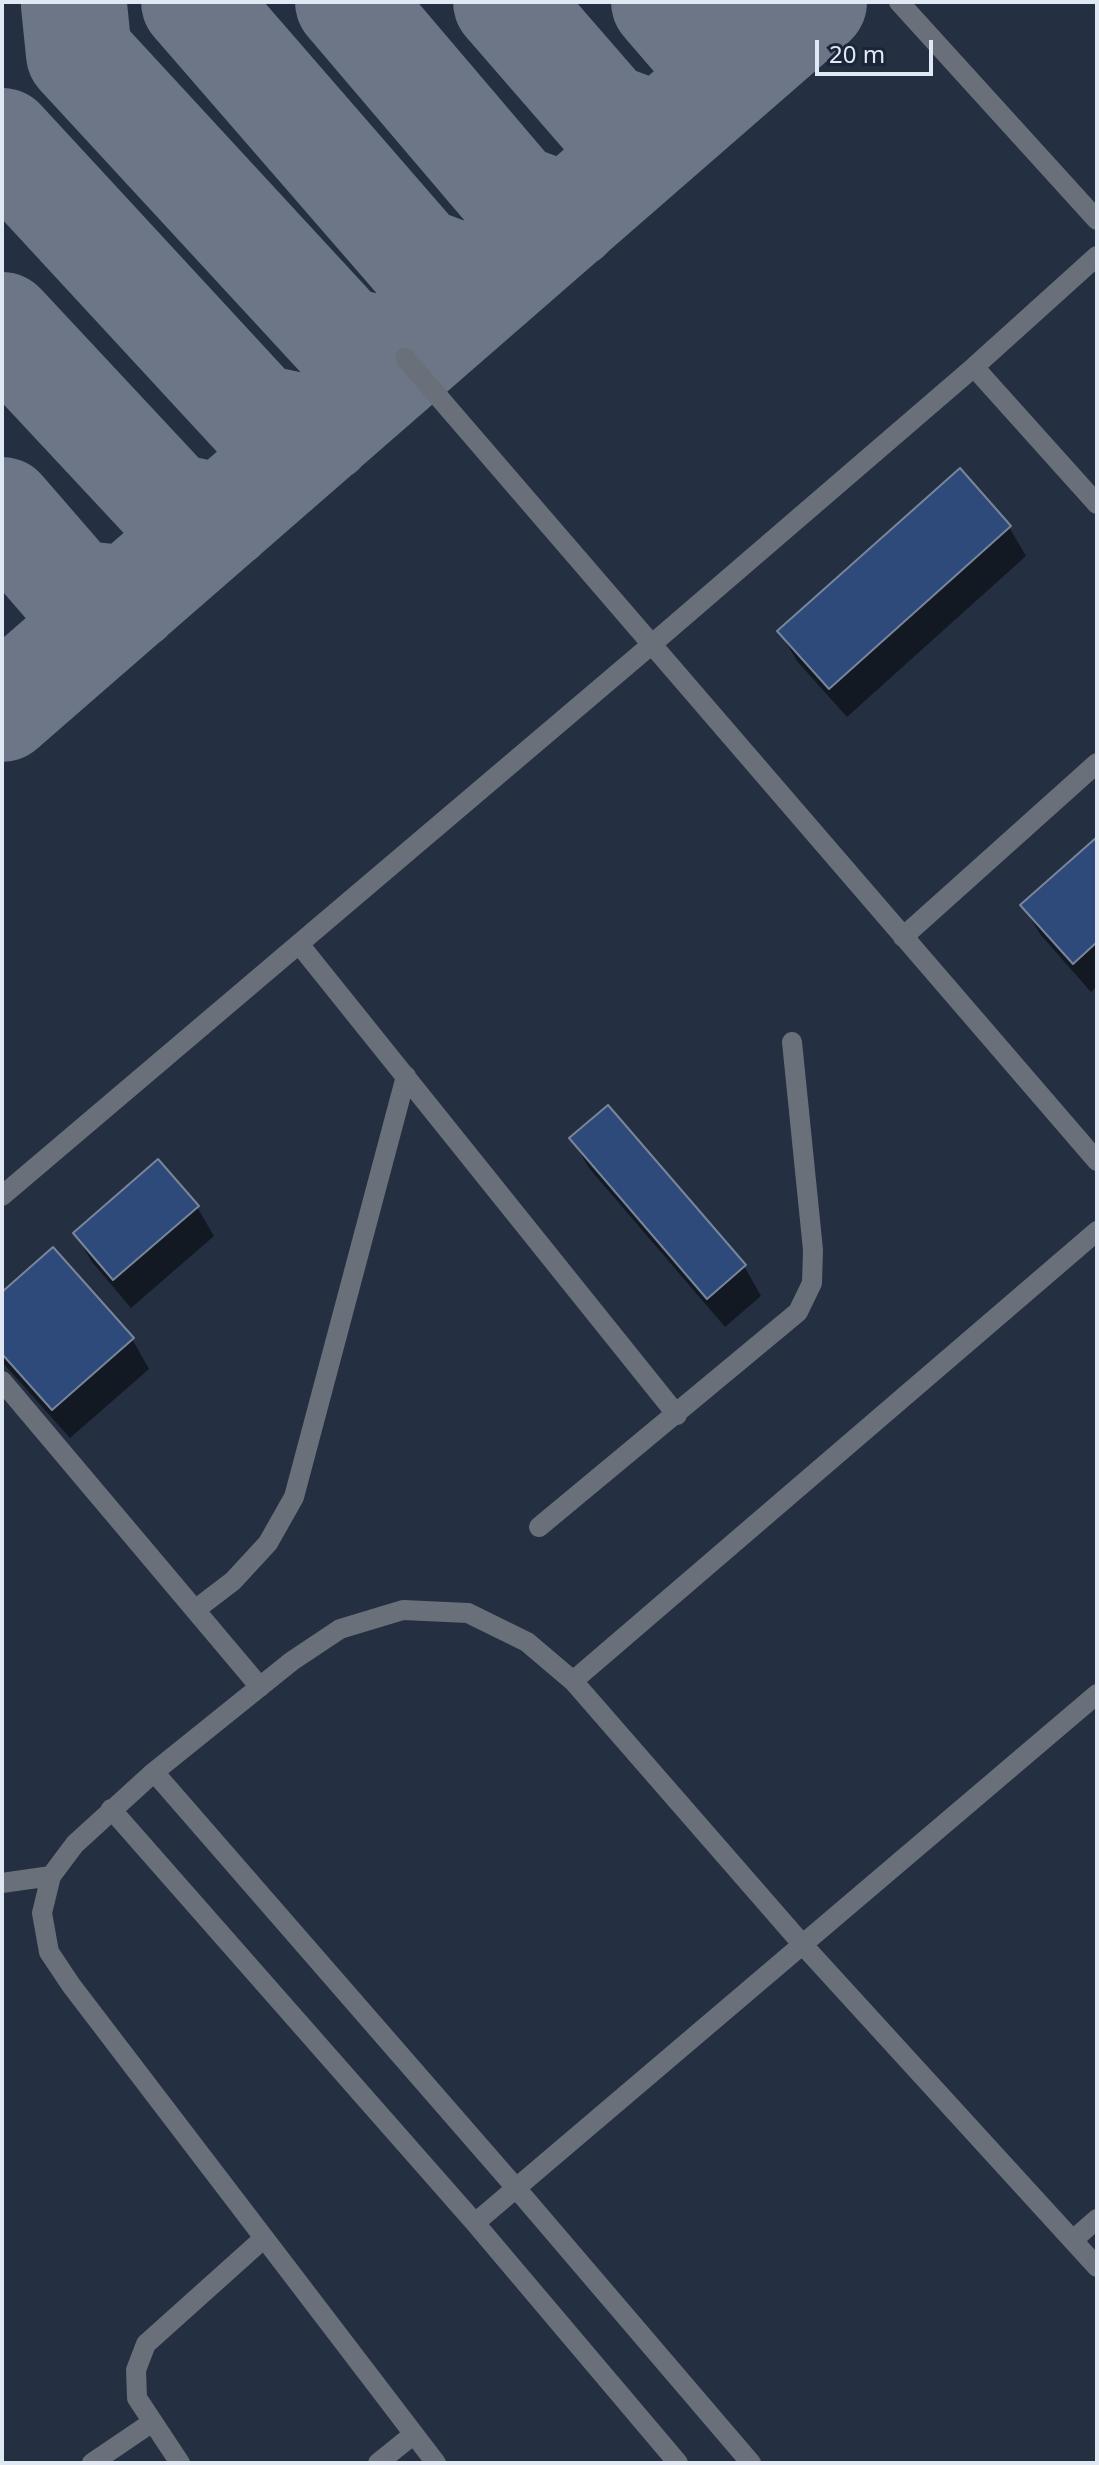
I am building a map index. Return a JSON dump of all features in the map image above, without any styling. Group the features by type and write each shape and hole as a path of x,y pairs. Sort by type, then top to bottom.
{"lane":[{"path":"899,2 1097,220"},
{"path":"2,1196 651,645 974,367 1097,256"},
{"path":"405,358 1097,1161"},
{"path":"974,367 1097,504"},
{"path":"903,937 1097,763"},
{"path":"299,944 677,1415"},
{"path":"539,1527 798,1312 812,1283 813,1250 792,1042"},
{"path":"195,1610 233,1581 268,1543 294,1497 406,1076"},
{"path":"573,1681 1097,1231"},
{"path":"2,1381 260,1687"},
{"path":"436,2463 71,1985 49,1952 42,1913 51,1876 75,1844 154,1772 292,1661 340,1629 403,1610 468,1613 527,1642 573,1681 803,1945 1097,2267"},
{"path":"475,2223 1097,1694"},
{"path":"154,1772 751,2463"},
{"path":"111,1809 475,2223 678,2463"},
{"path":"2,1883 51,1876"},
{"path":"1073,2240 1097,2219"},
{"path":"180,2463 137,2398 136,2370 146,2344 263,2239"},
{"path":"92,2463 151,2423"},
{"path":"378,2463 414,2434"}],"building":[{"path":"960,468 1011,526 829,689 777,631"},
{"path":"1097,837 1097,942 1073,964 1020,905"},
{"path":"608,1105 746,1265 707,1299 569,1138"},
{"path":"158,1159 199,1206 113,1280 73,1233"},
{"path":"53,1247 134,1338 52,1410 2,1354 2,1292"}],"taxiway":[{"path":"194,2 418,260 488,286"},
{"path":"348,2 514,197 568,217"},
{"path":"506,2 605,116 660,136"},
{"path":"664,2 701,45 748,59"},
{"path":"2,709 814,2"},
{"path":"74,5 79,54 343,340 409,355"},
{"path":"2,141 257,417 322,431"},
{"path":"2,325 171,506 223,517"},
{"path":"2,510 74,593 129,599"}]}
